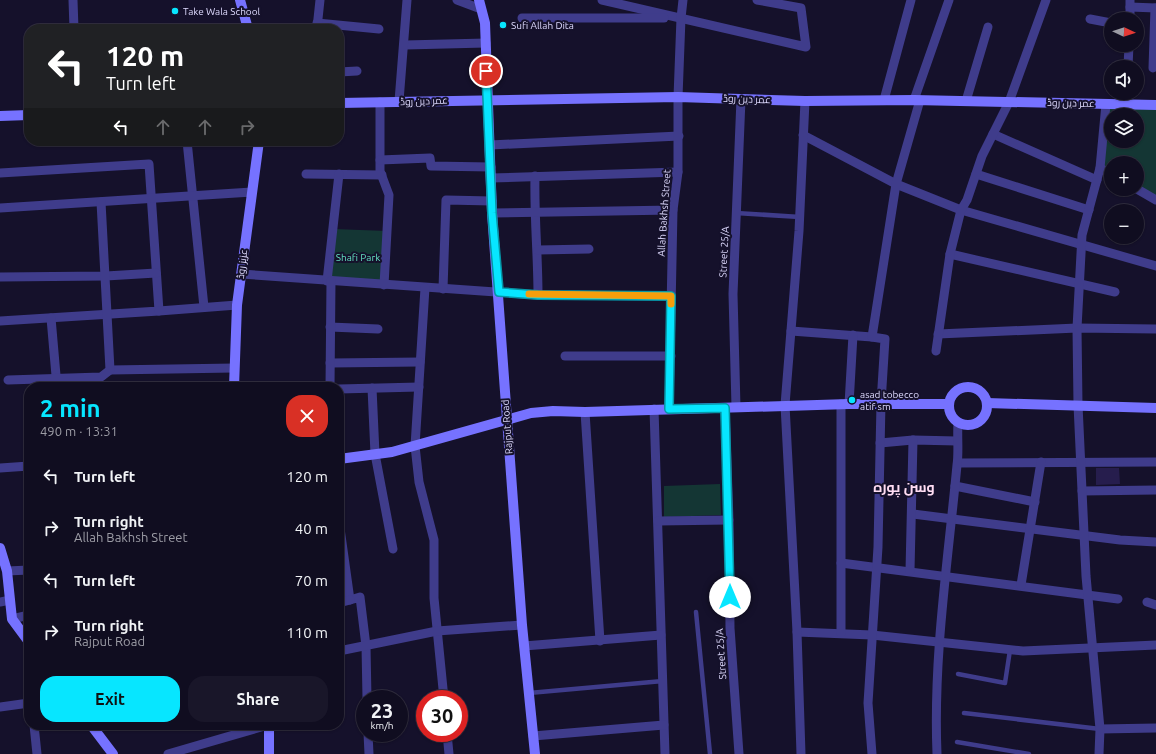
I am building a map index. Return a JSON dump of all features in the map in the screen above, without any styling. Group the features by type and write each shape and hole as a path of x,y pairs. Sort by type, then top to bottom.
{"street":[{"path":"73,0 74,24"},
{"path":"240,0 247,24"},
{"path":"317,24 320,0"},
{"path":"399,101 405,45 407,0"},
{"path":"457,0 480,5"},
{"path":"602,0 806,47 801,8 757,0"},
{"name":"Allah Bakhsh Street","path":"669,409 673,210 678,172 678,96 683,0"},
{"path":"884,100 911,0"},
{"path":"872,337 896,184 917,100 949,0"},
{"path":"936,351 950,254 961,210 967,200 993,134 1009,102 1046,0"},
{"path":"1130,3 1155,8 1153,68"},
{"name":"Rajput Road","path":"480,5 485,23 492,213 499,292 506,419 522,624 535,754"},
{"path":"522,18 681,18"},
{"path":"1090,19 1104,22"},
{"path":"344,27 379,29"},
{"path":"966,101 988,27"},
{"path":"405,45 486,43"},
{"path":"344,72 357,71"},
{"name":"عمر دین روڈ","path":"344,103 678,96 741,99 917,100 1156,105"},
{"name":"Street 25/A","path":"736,407 733,294 741,99"},
{"path":"801,754 797,632 785,405 800,217 805,100"},
{"path":"1126,100 1126,104"},
{"path":"380,102 380,160 382,175 388,195 384,285"},
{"path":"1099,754 1100,729 1088,593 1080,461 1077,328 1082,235 1100,168 1106,104"},
{"path":"0,116 24,115"},
{"path":"993,134 1097,180"},
{"path":"803,135 896,184 961,210 1156,266"},
{"path":"490,145 679,136"},
{"path":"187,146 204,307"},
{"name":"عزیز روڈ","path":"234,382 237,305 258,146"},
{"path":"380,160 430,158 431,166 491,173 535,176 678,172"},
{"path":"0,173 149,164 150,199 159,310"},
{"path":"1100,168 1104,170"},
{"path":"306,174 382,175"},
{"path":"330,382 329,281 339,174"},
{"path":"976,174 1089,210"},
{"path":"535,176 538,295"},
{"path":"0,208 252,192"},
{"path":"1144,193 1156,200"},
{"path":"443,289 446,200 492,201"},
{"path":"101,202 110,370"},
{"path":"492,213 673,210"},
{"path":"538,250 589,249"},
{"path":"950,254 1115,292"},
{"path":"0,277 106,276 156,273"},
{"path":"241,274 538,295 671,296"},
{"path":"425,288 415,446 419,482 434,540 434,598 443,690"},
{"path":"0,321 237,305"},
{"path":"51,318 57,382"},
{"path":"330,327 378,329"},
{"path":"938,334 1077,328 1156,329"},
{"path":"791,331 885,339 881,403 876,567 868,703 872,754"},
{"path":"841,633 841,563 845,404 852,335"},
{"path":"565,356 671,356"},
{"path":"330,362 420,362"},
{"path":"8,380 57,382 101,377 110,370 234,368"},
{"path":"969,386 982,393 987,403 986,412 981,420 968,425 958,423 951,415 948,404 950,397 955,391 969,386"},
{"path":"344,389 419,387"},
{"path":"372,388 375,454 393,549"},
{"path":"344,458 415,446 506,419 531,413 553,411 585,412 881,403 948,404"},
{"path":"987,403 1156,408"},
{"name":"Street 25/A","path":"725,408 729,520 730,628 739,754"},
{"path":"654,409 665,754"},
{"path":"585,412 600,641"},
{"path":"937,754 936,722 941,642 946,575 958,463 958,423"},
{"path":"880,443 913,440 957,442"},
{"path":"910,571 913,440"},
{"path":"958,463 1080,461 1156,462"},
{"path":"1021,585 1041,462"},
{"path":"0,468 24,466"},
{"path":"955,486 1035,502"},
{"path":"1082,491 1156,490"},
{"path":"912,514 1156,542"},
{"path":"658,522 729,520"},
{"path":"1,553 7,571 5,601 12,619 24,635"},
{"path":"344,557 350,600"},
{"path":"841,563 1088,593 1118,599"},
{"path":"7,571 24,570"},
{"path":"344,602 360,597 366,646 367,690"},
{"path":"12,619 24,616"},
{"path":"344,650 437,631 522,624"},
{"path":"797,632 872,635 1010,650 1093,649 1156,645"},
{"path":"524,646 662,635"},
{"path":"0,707 24,704"},
{"path":"533,736 664,725"},
{"path":"1100,729 1156,728"},
{"path":"35,730 38,753"},
{"path":"97,730 113,754"},
{"path":"168,754 252,730"},
{"path":"269,730 269,754"},
{"path":"368,742 369,754"},
{"path":"448,742 449,754"}],"lane":[{"path":"736,213 800,217"},
{"path":"696,612 710,754"},
{"path":"958,674 1005,682 1010,650"},
{"path":"529,693 663,681"},
{"path":"964,713 1100,729"},
{"path":"957,742 1029,754"}],"green space":[{"path":"1106,104 1156,106 1156,200 1144,193 1144,156 1104,156 1104,170 1100,168 1104,125 1104,148 1144,148 1144,108 1106,108"},
{"name":"Shafi Park","path":"333,229 387,231 384,285 327,281"},
{"path":"720,484 721,515 664,517 664,486"}],"building":[{"path":"1096,468 1119,468 1120,484 1096,485"}],"slow traffic":[{"path":"529,294 671,296 671,304"}],"place":[{"name":"Take Wala School","path":"175,11"},
{"name":"Sufi Allah Dita","path":"503,25"},
{"name":"asad tobecco atif sm","path":"852,400"}],"district":[{"name":"وسن پورہ","path":"904,487"}],"route":[{"path":"486,71 492,213 499,292 538,295 671,296 669,409 725,408 730,597"}]}
